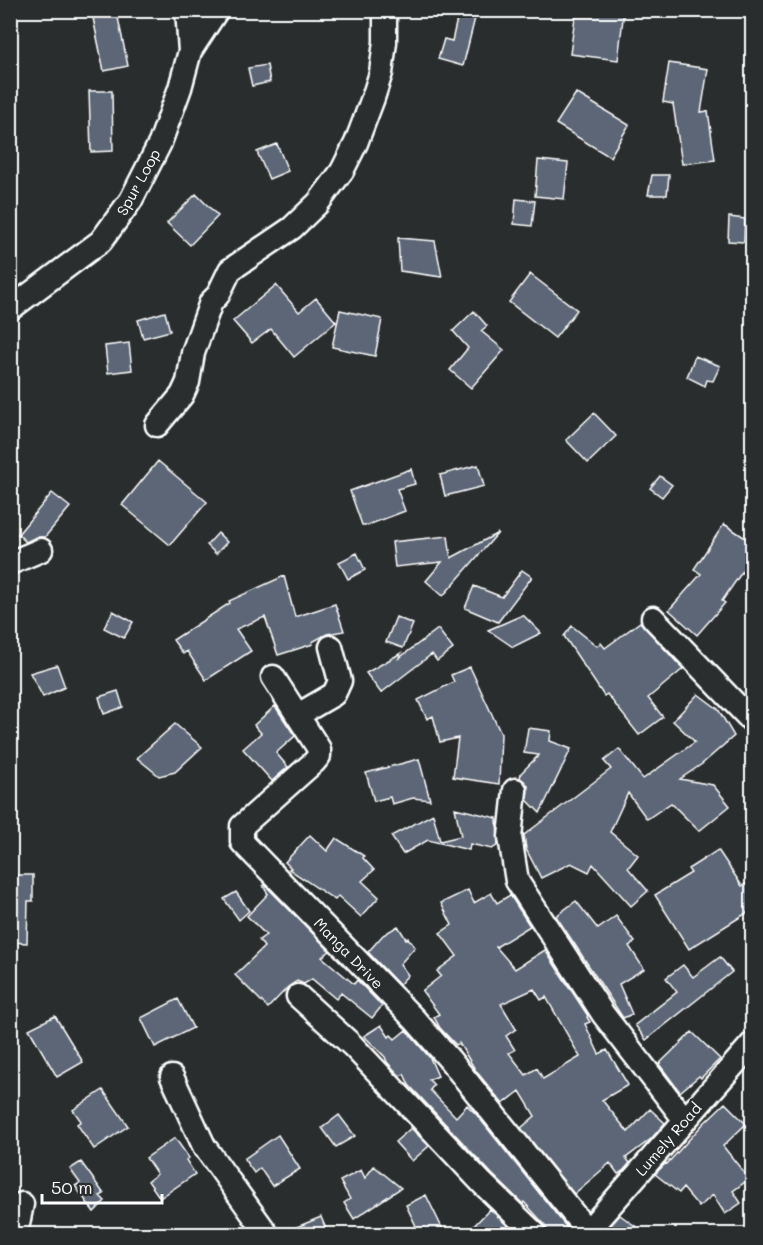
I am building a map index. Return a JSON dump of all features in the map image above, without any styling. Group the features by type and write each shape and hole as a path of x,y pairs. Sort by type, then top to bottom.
{"street":[{"name":"Spur Loop","path":"10,309 101,241 118,220 149,168 171,116 190,51 187,10"},
{"path":"190,51 217,10"},
{"path":"157,425 178,400 188,382 194,353 211,302 218,295 230,270 292,228 318,203 342,171 356,143 381,73 385,42 385,10"},
{"path":"10,563 41,550"},
{"path":"653,618 753,721"},
{"path":"298,715 334,694 340,681 331,647"},
{"name":"Manga Drive","path":"273,677 319,749 319,756 242,826 242,842 415,1020 513,1137 586,1233"},
{"path":"515,790 510,837 517,881 603,1014 685,1120"},
{"path":"298,996 353,1046 482,1183 535,1234"},
{"name":"Lumely Road","path":"586,1233 753,1044"},
{"path":"172,1077 204,1146 267,1234"},
{"path":"16,1234 22,1204"}],"building":[{"path":"459,10 477,10 463,66 438,59 444,39 452,41"},
{"path":"576,10 624,10 618,60 570,54"},
{"path":"117,13 128,66 104,71 93,18"},
{"path":"669,63 708,69 701,112 708,111 715,160 682,164 673,104 663,102"},
{"path":"267,65 270,82 252,86 248,68"},
{"path":"89,91 112,91 113,151 91,152"},
{"path":"576,93 629,125 610,157 556,124"},
{"path":"277,144 288,171 269,179 257,152"},
{"path":"538,160 568,163 564,199 535,196"},
{"path":"652,175 669,175 667,195 648,195"},
{"path":"196,194 218,216 190,245 167,223"},
{"path":"516,199 535,201 532,226 514,224"},
{"path":"729,217 745,219 744,242 728,241"},
{"path":"398,238 435,241 442,277 400,271"},
{"path":"530,274 577,310 555,338 509,302"},
{"path":"276,285 299,312 316,298 336,322 294,357 271,329 252,343 233,321"},
{"path":"340,310 382,319 375,356 332,347"},
{"path":"474,311 487,326 481,331 504,350 471,388 450,370 468,348 453,331"},
{"path":"165,312 170,331 143,338 138,320"},
{"path":"129,343 132,370 108,373 105,346"},
{"path":"695,356 720,366 713,381 707,380 705,386 687,377"},
{"path":"594,413 616,436 588,463 566,440"},
{"path":"158,461 207,502 170,545 122,505"},
{"path":"478,465 484,486 445,496 440,475"},
{"path":"411,469 415,484 397,489 405,511 368,525 362,525 350,491"},
{"path":"660,476 672,485 662,497 650,488"},
{"path":"52,493 70,507 45,537 36,537 26,542 18,534"},
{"path":"724,524 753,543 753,556 722,601 725,603 697,635 669,610 701,574 694,569"},
{"path":"218,533 227,542 216,554 207,545"},
{"path":"498,533 443,596 426,581 442,562 395,567 392,542 448,536 451,558"},
{"path":"357,553 365,570 348,579 339,562"},
{"path":"522,570 532,577 498,622 465,608 474,586 502,597"},
{"path":"284,576 295,617 335,604 344,631 327,634 312,642 313,644 278,655 265,617 236,629 251,651 206,680 187,651 183,654 173,640 230,603 229,601"},
{"path":"113,611 133,622 124,638 104,628"},
{"path":"523,615 541,633 513,647 488,630"},
{"path":"396,617 413,624 403,648 386,642"},
{"path":"640,622 683,669 648,698 663,717 639,735 607,694 604,696 564,636 572,626 597,646 601,643 605,648"},
{"path":"438,629 453,649 437,661 432,654 381,693 366,673 401,653 399,658"},
{"path":"57,665 65,687 43,697 30,673"},
{"path":"470,667 501,734 499,784 453,777 458,738 440,742 433,716 427,719 418,700 454,682 451,675"},
{"path":"118,691 123,707 104,714 99,697"},
{"path":"698,694 718,709 734,736 702,764 680,779 713,785 730,806 699,831 671,803 647,819 628,793 610,832 638,855 628,868 648,891 631,906 593,864 589,872 571,863 541,878 526,849 524,835 611,769 604,761 619,749 643,779 695,742 673,721"},
{"path":"275,706 295,736 276,753 288,767 272,781 243,749 261,733 254,725"},
{"path":"175,724 202,747 175,772 159,776 137,758"},
{"path":"528,728 551,731 550,741 571,749 540,813 527,800 528,785 520,778 521,773 539,755 524,753"},
{"path":"419,759 430,800 413,798 392,804 390,797 374,801 366,773"},
{"path":"455,808 497,818 498,845 492,849 470,844 469,850 428,840 403,854 391,836 433,814 440,841 461,836"},
{"path":"310,835 327,851 336,838 364,856 363,858 374,870 362,881 379,897 361,917 338,896 335,900 289,869 291,868 285,862"},
{"path":"718,850 742,886 753,880 753,909 689,949 655,895 691,873 688,869"},
{"path":"10,875 33,875 33,901 28,901 27,943 10,942"},
{"path":"265,885 330,951 322,957 354,984 357,980 382,1006 372,1018 341,993 336,999 312,979 304,984 297,981 268,1008 235,975 264,947 259,940 266,935 247,916 268,894 263,886"},
{"path":"468,890 474,903 491,893 497,903 510,895 530,926 496,947 515,969 545,950 588,1016 590,1022 585,1024 599,1054 607,1050 628,1085 602,1100 628,1132 650,1109 665,1123 651,1139 626,1158 630,1163 624,1170 618,1174 610,1163 574,1194 521,1128 535,1116 520,1091 503,1104 476,1071 459,1043 456,1045 440,1028 434,1017 439,1014 422,991 441,976 437,971 457,956 440,933 452,925 441,903","holes":["534,989 541,1000 546,997 580,1057 543,1079 537,1068 526,1075 509,1053 515,1050 506,1036 516,1029 501,1004"]},
{"path":"236,892 249,911 239,920 224,899"},
{"path":"576,901 598,929 616,916 635,942 629,946 644,969 619,984 632,1014 623,1018 556,916"},
{"path":"398,926 406,939 408,938 415,947 400,964 408,975 399,985 368,952 383,935"},
{"path":"720,957 732,972 646,1040 635,1025 677,992 666,978 683,965 693,977"},
{"path":"178,999 193,1028 155,1047 141,1018"},
{"path":"55,1016 83,1062 57,1077 29,1029"},
{"path":"381,1025 389,1037 391,1035 395,1039 406,1030 430,1058 438,1076 429,1080 434,1085 430,1090 456,1117 467,1105 476,1114 572,1234 548,1234 545,1225 524,1202 523,1204 492,1174 409,1085 404,1074 400,1076 387,1062 385,1057 364,1036"},
{"path":"692,1032 720,1059 701,1078 699,1076 680,1092 659,1064"},
{"path":"103,1090 128,1126 94,1149 77,1124 81,1121 73,1110"},
{"path":"725,1103 746,1124 723,1146 749,1179 733,1191 741,1203 725,1214 713,1195 699,1207 683,1188 679,1193 655,1174"},
{"path":"339,1115 355,1136 336,1147 322,1128"},
{"path":"411,1128 429,1146 412,1161 395,1142"},
{"path":"278,1135 300,1169 272,1186 260,1168 254,1173 244,1159"},
{"path":"175,1138 189,1158 186,1160 195,1174 160,1198 148,1181 157,1174 146,1158"},
{"path":"81,1162 104,1194 100,1196 105,1201 94,1212 75,1186 80,1183 70,1169"},
{"path":"374,1166 401,1188 354,1219 344,1203 350,1199 340,1181 361,1170 365,1178"},
{"path":"426,1195 445,1234 401,1234 416,1226 406,1205"},
{"path":"490,1209 516,1234 466,1234"},
{"path":"620,1215 646,1234 603,1234"},
{"path":"321,1217 328,1234 280,1234"}]}
